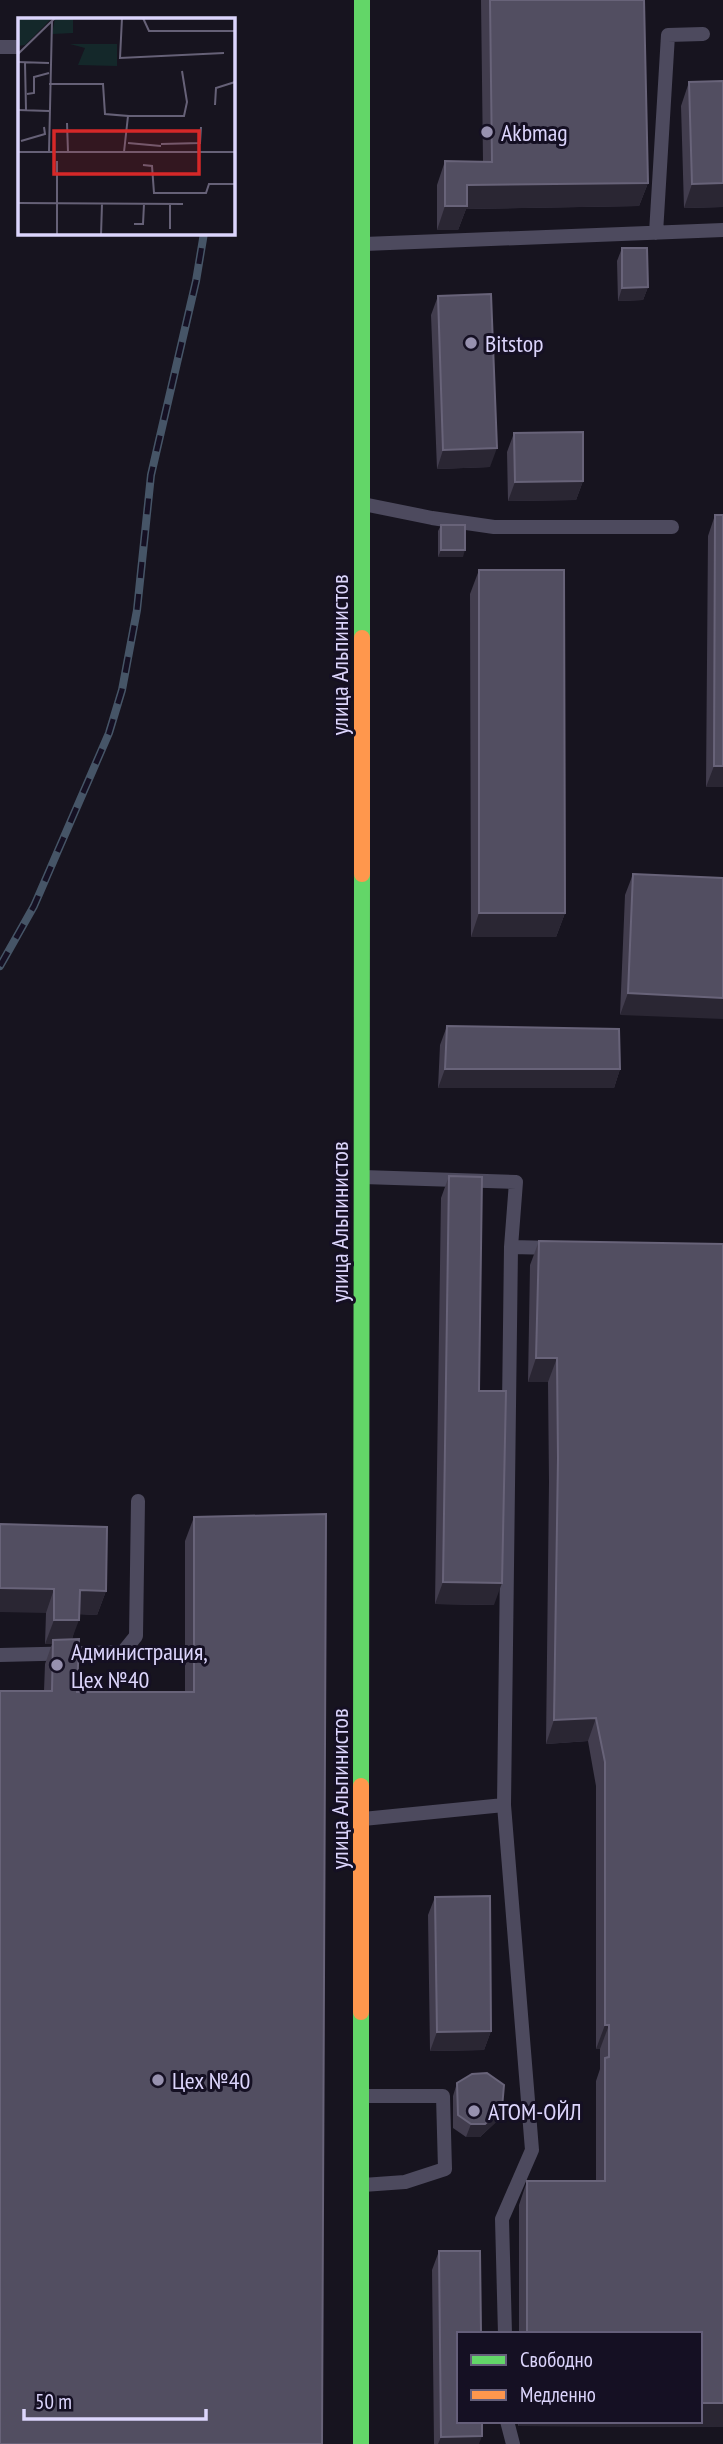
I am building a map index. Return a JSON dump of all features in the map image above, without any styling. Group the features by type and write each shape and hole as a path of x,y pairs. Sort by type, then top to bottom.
{"main road":[{"name":"улица Альпинистов","path":"361,2444 362,0"}],"lane":[{"path":"656,233 668,35 703,34"},
{"path":"0,47 18,47"},
{"path":"362,244 723,230"},
{"path":"362,503 432,519 494,527 672,527"},
{"path":"362,1177 516,1182 511,1247 504,1805 532,2150 502,2219 505,2332"},
{"path":"511,1247 564,1248"},
{"path":"0,1655 123,1653 136,1636 138,1501"},
{"path":"361,1819 504,1805"},
{"path":"361,2096 443,2096 445,2169 405,2182 361,2185"},
{"path":"508,2423 513,2444"}],"building":[{"path":"490,0 644,0 648,183 467,185 467,206 445,206 445,161 492,162"},
{"path":"723,81 723,183 692,184 689,82"},
{"path":"622,248 647,248 648,287 622,288"},
{"path":"491,294 497,448 443,450 438,296"},
{"path":"583,432 583,481 515,482 514,433"},
{"path":"715,515 723,515 723,766 714,766"},
{"path":"441,525 465,525 465,550 441,550"},
{"path":"479,570 564,570 565,913 479,913"},
{"path":"633,874 723,878 723,998 628,993"},
{"path":"447,1026 619,1029 620,1069 445,1069"},
{"path":"449,1176 482,1177 479,1391 506,1391 502,1583 443,1582"},
{"path":"539,1241 723,1244 723,2403 702,2403 702,2332 527,2332 527,2181 605,2181 605,2058 609,2057 609,2025 605,2025 605,1762 596,1718 554,1720 557,1358 536,1358"},
{"name":"Цех №40","path":"326,1514 322,2444 0,2444 0,1691 52,1691 53,1640 79,1639 77,1692 194,1692 194,1517"},
{"path":"0,1524 107,1527 106,1591 80,1590 79,1620 54,1620 54,1589 0,1588"},
{"path":"490,1896 491,2031 437,2032 435,1897"},
{"path":"487,2073 504,2085 502,2108 485,2124 471,2124 458,2115 457,2083 472,2074"},
{"path":"439,2251 480,2251 481,2332 457,2332 457,2423 482,2423 482,2436 441,2437"}],"railway":[{"path":"0,966 34,906 109,733 122,690 137,610 151,475 196,281 204,234"}],"traffic: fast":[{"path":"362,0 362,638"},
{"path":"361,1786 362,874"},
{"path":"361,2012 361,2444"}],"traffic: slow":[{"path":"362,638 362,874"},
{"path":"361,1786 361,2012"}],"place":[{"name":"Akbmag","path":"487,132"},
{"name":"Bitstop","path":"471,343"},
{"name":"Администрация, Цех №40","path":"57,1665"},
{"name":"Цех №40","path":"158,2080"},
{"name":"АТОМ-ОЙЛ","path":"474,2111"}]}
